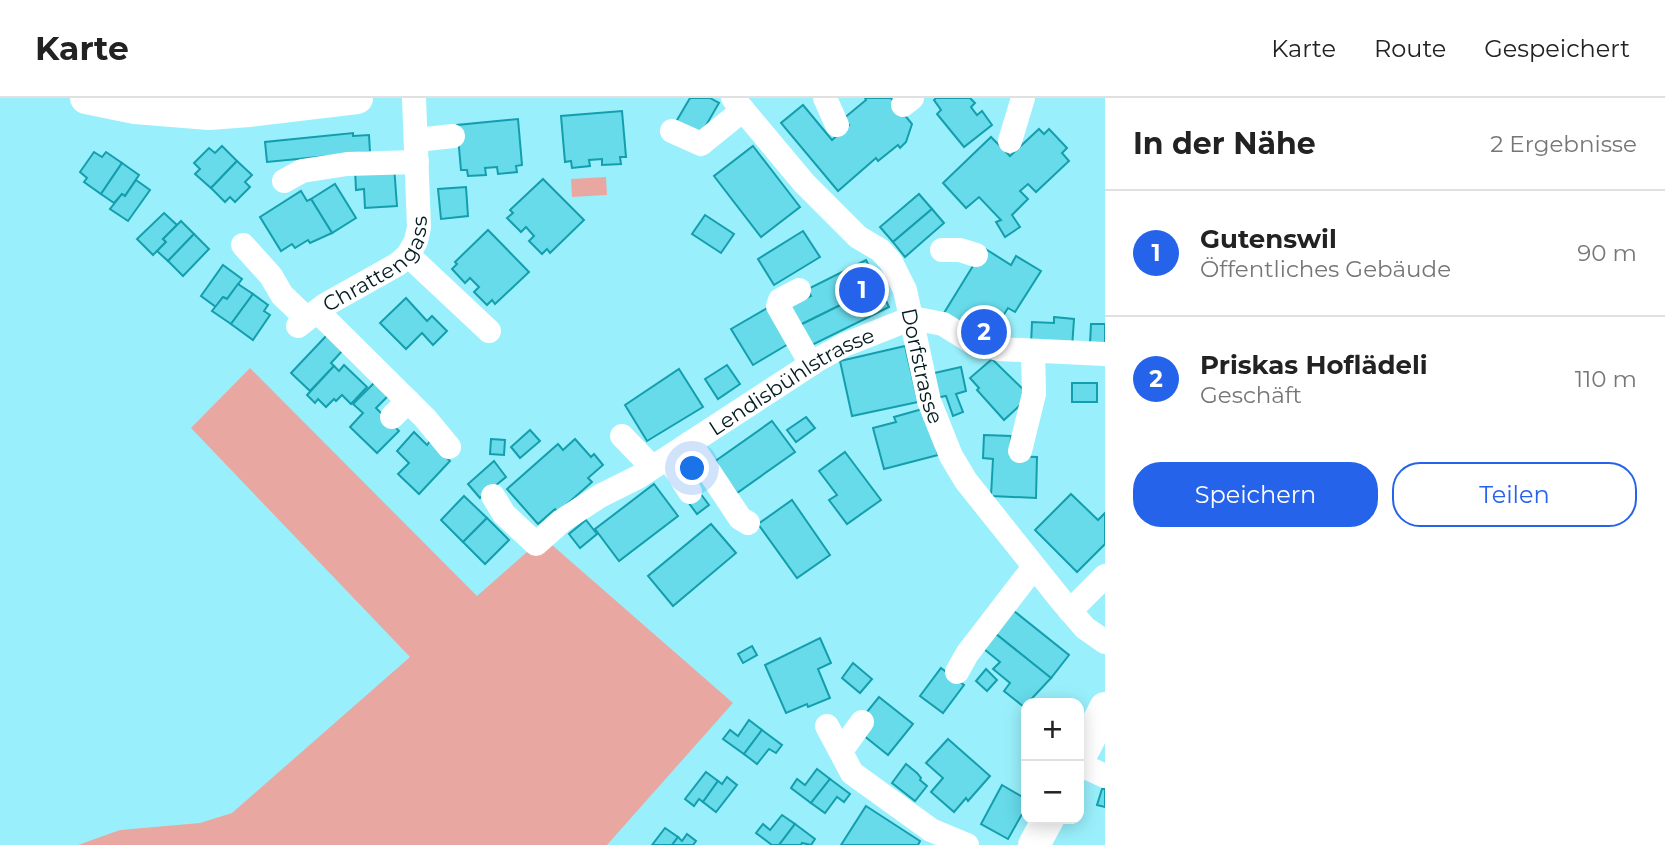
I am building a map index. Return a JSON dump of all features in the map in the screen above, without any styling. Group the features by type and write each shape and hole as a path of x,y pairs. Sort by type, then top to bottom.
{"main road":[{"path":"86,98 135,108 209,114 357,98"},
{"path":"1084,749 1105,708"},
{"path":"1034,845 1045,824"}],"street":[{"name":"Chrattengass","path":"307,318 384,273 408,255 416,241 430,144 414,98"},
{"path":"825,98 837,125"},
{"path":"1010,141 1023,98"},
{"path":"672,131 701,144 738,104"},
{"name":"Dorfstrasse","path":"738,104 804,183 858,237 880,250 891,262 905,290 929,401 951,456 966,481 1070,611 1085,628 1105,642"},
{"path":"284,181 302,171 348,164 430,144 436,181"},
{"path":"243,245 271,276 282,295 365,369 400,409 449,446"},
{"path":"942,250 960,250 976,255"},
{"path":"408,255 489,331"},
{"path":"799,290 780,300 778,306 811,364"},
{"path":"912,318 943,324 984,346 1033,352 1105,354"},
{"name":"Lendisbühlstrasse","path":"494,496 504,514 536,544 563,520 660,463 811,364 844,345 912,318"},
{"path":"1020,451 1034,394 1033,352"},
{"path":"622,436 660,463 690,492"},
{"path":"690,443 740,518 748,523"},
{"path":"957,672 967,653 1034,567"},
{"path":"1070,611 1105,576"},
{"path":"841,751 862,722"},
{"path":"827,726 852,773 930,830 953,843"},
{"path":"1084,766 1105,776"}],"shaded area":[{"path":"606,177 607,195 572,197 571,179"},
{"path":"250,368 477,596 536,544 552,545 733,703 607,845 78,845 120,830 200,823 232,813 410,657 191,428"}],"building":[{"path":"690,98 710,98 719,103 697,141 673,127"},
{"path":"865,98 891,98 912,124 906,142 900,148 898,145 878,161 876,158 838,191 781,123 803,105 832,140 849,125 843,119 866,100"},
{"path":"970,98 975,103 971,107 977,115 982,111 992,125 964,147 937,114 941,110 934,100"},
{"path":"622,111 626,157 620,157 621,164 602,165 602,159 589,160 590,166 572,168 571,161 565,162 561,116"},
{"path":"518,119 522,165 516,166 517,172 498,174 497,167 485,168 486,175 468,176 467,170 461,170 457,125"},
{"path":"1039,129 1044,134 1049,129 1067,148 1062,153 1069,161 1036,192 1028,184 1020,191 1028,199 1012,215 1020,227 1005,237 996,222 1001,220 979,197 966,208 943,183 991,137 1010,156"},
{"path":"353,133 353,136 369,135 370,152 267,162 265,142"},
{"path":"222,146 237,161 211,188 195,174 200,169 194,163 209,148 215,153"},
{"path":"753,146 800,207 761,237 714,176"},
{"path":"94,152 102,157 106,152 122,163 101,194 84,182 87,178 80,172"},
{"path":"237,161 252,175 245,182 250,187 235,202 230,197 225,202 211,188"},
{"path":"122,163 139,175 125,196 122,194 114,203 101,194"},
{"path":"394,166 397,206 365,208 364,189 356,190 355,169"},
{"path":"543,179 584,220 550,253 547,249 542,254 529,241 534,236 526,227 521,232 507,218 513,213 510,210"},
{"path":"136,180 150,190 128,221 110,209 122,194 125,196"},
{"path":"335,184 356,218 332,233 311,199"},
{"path":"466,187 468,216 441,219 438,189"},
{"path":"301,191 307,201 311,199 332,233 310,243 308,240 295,248 292,244 281,251 260,217"},
{"path":"919,194 932,209 893,242 880,227"},
{"path":"932,209 944,223 905,257 893,242"},
{"path":"164,213 177,225 163,239 166,242 153,255 137,239"},
{"path":"705,215 734,234 721,253 692,234"},
{"path":"181,221 194,234 168,261 157,251 166,242 163,239"},
{"path":"488,230 529,272 495,304 492,300 487,305 474,292 479,287 470,278 465,283 452,269 457,264 455,262"},
{"path":"803,231 820,257 774,285 758,259"},
{"path":"194,234 209,249 183,276 168,261"},
{"path":"984,248 1011,265 1016,256 1041,271 1015,312 1008,308 988,340 944,313"},
{"path":"866,260 879,286 798,326 788,306 811,296 808,289"},
{"path":"223,265 242,279 227,299 223,297 216,307 201,296"},
{"path":"238,284 253,294 231,324 212,311 223,297 227,299"},
{"path":"879,286 889,307 808,347 798,326"},
{"path":"253,294 268,305 264,311 270,315 253,340 231,324"},
{"path":"406,298 427,321 432,316 447,331 433,345 422,333 406,349 380,323"},
{"path":"769,307 790,343 753,365 731,329"},
{"path":"1054,317 1074,319 1072,348 1031,345 1032,322 1054,323"},
{"path":"1091,324 1105,324 1105,344 1090,344"},
{"path":"328,334 344,349 331,363 334,366 310,391 291,373"},
{"path":"905,346 918,402 852,416 840,361"},
{"path":"992,359 1030,396 1004,420 977,390 979,388 970,378"},
{"path":"344,365 367,387 351,404 342,395 326,407 318,399 315,403 307,395 334,366 339,371"},
{"path":"727,365 740,384 718,399 705,379"},
{"path":"961,367 966,391 956,394 963,412 953,416 946,396 935,398 930,374"},
{"path":"679,369 703,407 647,441 625,405"},
{"path":"377,380 391,393 376,408 399,431 377,453 350,427 363,413 353,404"},
{"path":"1072,383 1097,383 1097,402 1072,402"},
{"path":"926,408 938,455 884,469 873,428 896,422 894,417"},
{"path":"806,417 815,428 796,442 787,430"},
{"path":"772,421 795,452 737,493 714,462"},
{"path":"530,430 540,441 520,458 511,447"},
{"path":"414,432 427,445 430,441 450,461 419,494 398,474 409,463 397,451"},
{"path":"984,435 1011,436 1010,456 1037,457 1036,498 991,496 993,459 983,458"},
{"path":"491,439 505,440 504,455 490,454"},
{"path":"575,439 591,457 594,454 603,465 588,478 592,482 558,512 555,509 538,524 507,489 558,444 563,450"},
{"path":"845,452 881,500 847,524 829,500 837,495 819,471"},
{"path":"494,461 506,477 480,498 468,484"},
{"path":"654,484 678,516 619,561 595,529"},
{"path":"697,489 709,505 697,514 685,498"},
{"path":"1071,494 1098,520 1105,513 1105,544 1077,572 1035,530"},
{"path":"464,496 487,518 463,542 441,520"},
{"path":"792,500 830,555 797,578 758,524"},
{"path":"487,518 509,540 485,564 463,542"},
{"path":"586,520 597,534 580,548 569,534"},
{"path":"711,524 736,553 673,606 648,576"},
{"path":"1014,611 1069,655 1051,678 996,634"},
{"path":"996,634 1051,678 1032,698 1021,698 1021,705 1004,691 1010,683 993,669 1000,662 984,649"},
{"path":"820,638 831,663 818,669 830,698 786,713 765,665"},
{"path":"752,646 757,655 743,663 738,654"},
{"path":"853,663 872,679 860,693 842,678"},
{"path":"941,668 964,685 943,713 920,696"},
{"path":"986,669 997,680 987,691 976,681"},
{"path":"879,697 913,724 888,755 863,735 862,718"},
{"path":"749,720 762,730 744,754 723,739 730,730 738,736"},
{"path":"762,730 782,745 776,753 769,749 757,764 744,754"},
{"path":"948,739 990,776 968,801 966,798 954,812 931,792 943,778 926,763"},
{"path":"906,764 927,786 915,801 892,783"},
{"path":"817,769 830,779 811,803 791,788 797,779 805,785"},
{"path":"706,772 718,781 703,802 699,799 694,806 685,799"},
{"path":"727,777 737,785 716,812 703,802 718,781 722,784"},
{"path":"830,779 850,794 844,802 837,797 825,813 811,803"},
{"path":"1002,785 1021,796 1021,816 1008,839 981,824"},
{"path":"1102,789 1105,789 1105,807 1097,805"},
{"path":"866,806 920,841 918,845 841,845"},
{"path":"782,815 795,824 779,845 772,845 756,833 763,824 770,830"},
{"path":"795,824 815,839 811,845 779,845"},
{"path":"665,828 678,837 672,845 652,845"},
{"path":"687,834 696,841 693,845 672,845 678,837 682,841"}],"place":[{"name":"Gutenswil","path":"862,290"},
{"name":"Priskas Hoflädeli","path":"984,332"}]}
